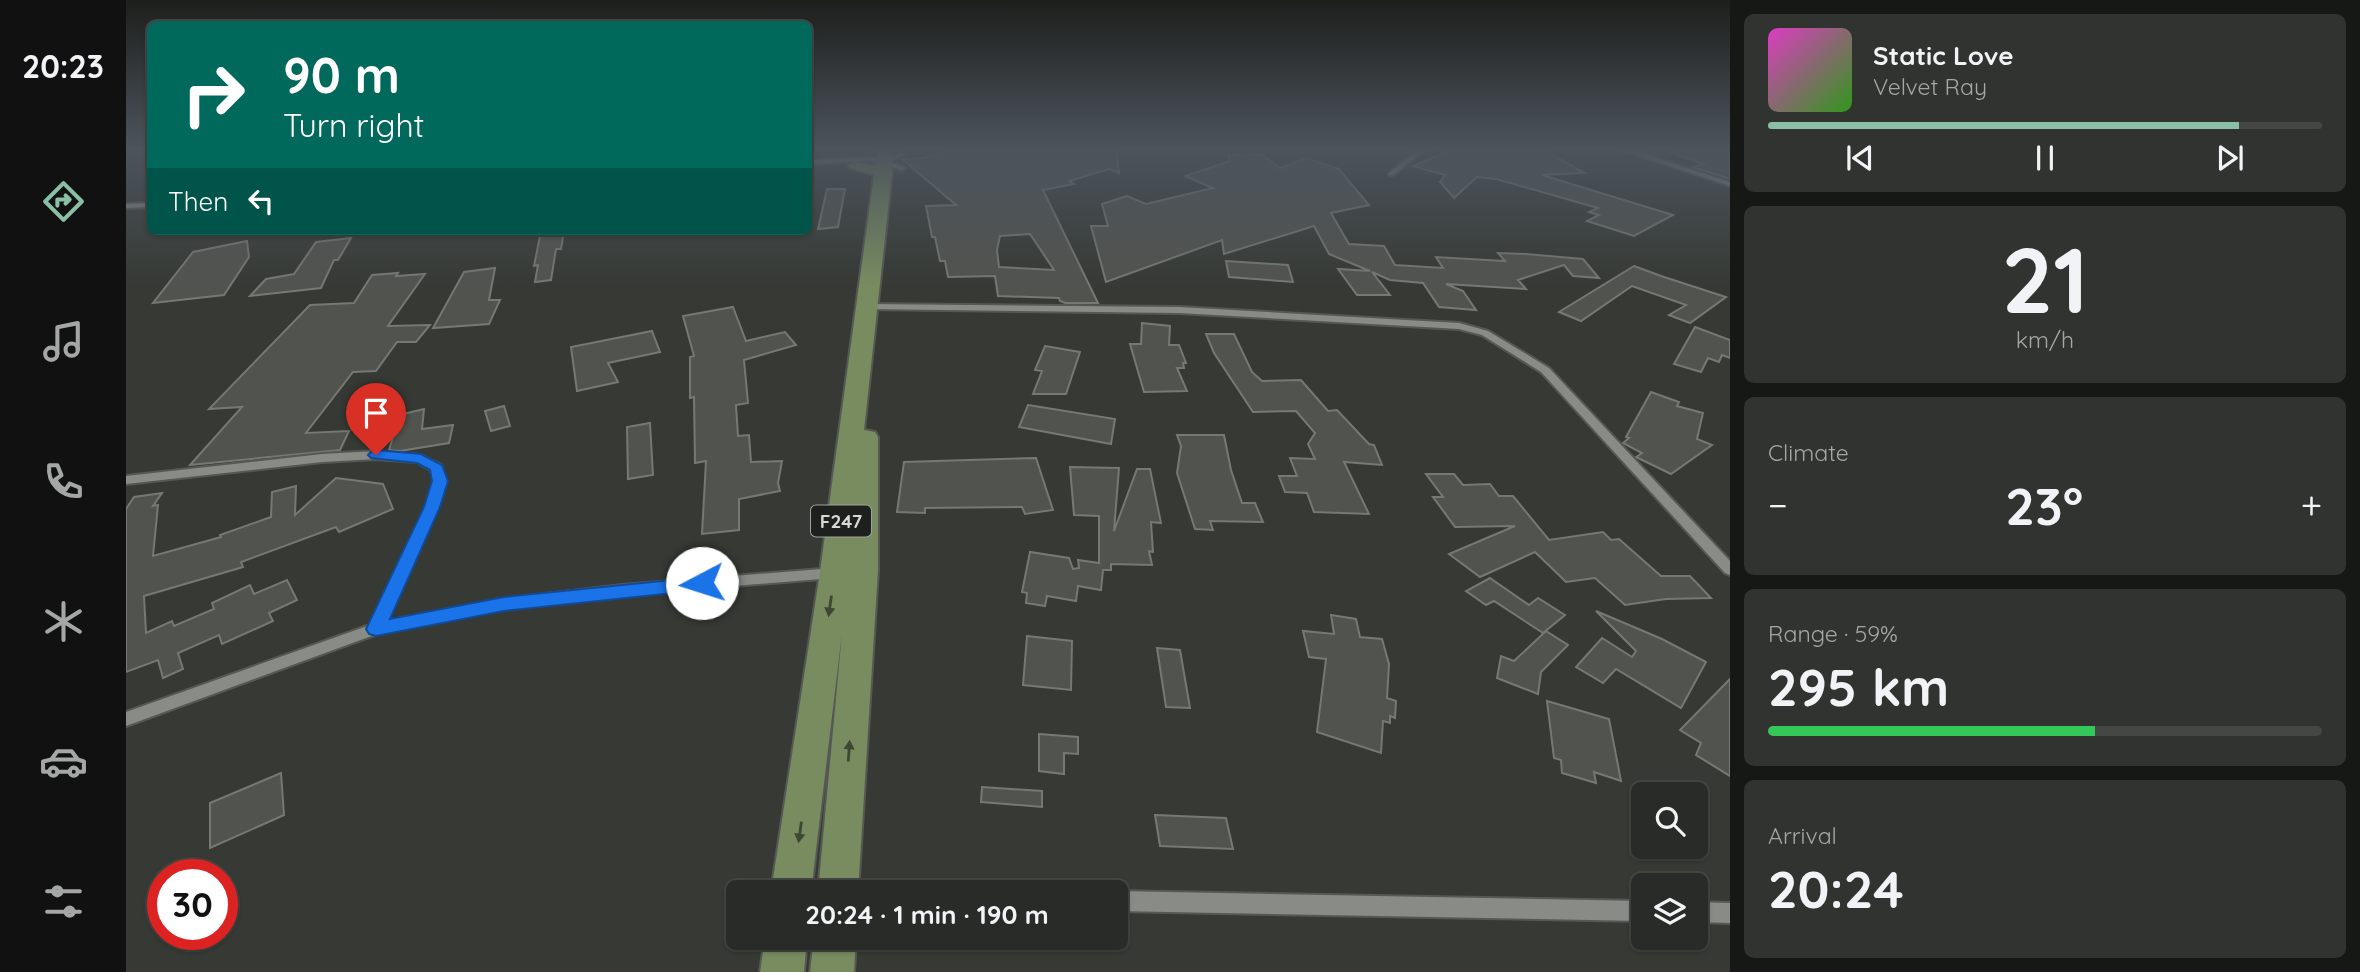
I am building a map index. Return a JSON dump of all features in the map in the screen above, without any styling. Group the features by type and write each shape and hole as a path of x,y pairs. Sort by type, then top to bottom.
{"main road":[{"name":"F247","path":"839,880 863,570 869,307 886,195"},
{"name":"F247","path":"793,880 887,195"},
{"path":"782,972 785,950"},
{"path":"832,972 834,950"}],"street":[{"path":"126,204 147,202"},
{"path":"869,307 1179,310 1459,326 1485,333 1545,370 1730,570"},
{"path":"126,481 321,458 376,455 421,459 437,468 440,481 432,507 376,629"},
{"path":"126,719 376,629 504,604 622,590 835,572"},
{"path":"1128,901 1631,911"},
{"path":"1708,912 1730,913"}],"building":[{"path":"826,195 844,195 838,227 818,229"},
{"path":"945,195 1046,195 1098,303 1065,303 1059,298 998,296 995,276 948,277 945,261 940,261 935,237 932,237 926,206 956,205","holes":["1030,234 1054,270 999,267 997,250 1000,236"]},
{"path":"1182,195 1361,195 1369,205 1331,213 1349,244 1384,246 1395,265 1443,268 1436,257 1505,261 1498,253 1526,254 1583,259 1599,278 1573,276 1564,265 1518,280 1526,289 1446,284 1463,291 1476,310 1439,307 1423,283 1390,280 1372,272 1390,295 1357,295 1338,269 1370,271 1329,254 1314,226 1224,254 1222,240 1106,282 1091,226 1108,226 1102,204 1127,196 1146,204"},
{"path":"1554,195 1609,195 1673,215 1634,236 1587,221 1599,215 1589,212 1598,208"},
{"path":"540,235 563,235 561,249 556,249 551,280 535,282 538,265 534,266"},
{"path":"351,238 338,260 334,260 321,288 250,296 266,279 294,274 316,242"},
{"path":"247,241 249,257 224,295 153,303 193,252"},
{"path":"1226,261 1288,265 1293,282 1229,277"},
{"path":"1634,266 1726,297 1690,323 1669,315 1686,305 1632,286 1581,321 1559,312"},
{"path":"495,268 489,300 500,300 489,324 433,328 464,272"},
{"path":"398,273 396,276 425,274 388,326 430,325 416,342 397,342 376,371 353,372 306,433 349,431 340,450 190,465 242,407 209,409 310,305 354,303 372,275"},
{"path":"733,307 746,341 785,332 796,345 744,360 748,403 736,405 738,436 749,435 751,462 782,461 778,483 780,491 739,499 739,530 702,534 706,461 695,463 694,397 690,398 690,357 694,356 683,316"},
{"path":"1142,323 1170,326 1169,345 1179,345 1186,363 1183,363 1184,368 1177,368 1187,391 1144,392 1130,344 1141,344"},
{"path":"1695,327 1730,340 1730,358 1722,355 1719,362 1708,358 1701,372 1674,364"},
{"path":"652,331 660,352 608,363 618,382 577,391 571,347"},
{"path":"1206,334 1234,334 1252,372 1262,381 1301,380 1328,411 1337,410 1369,444 1374,445 1382,465 1344,462 1369,514 1314,512 1307,493 1285,492 1279,476 1297,476 1290,458 1315,459 1308,444 1315,433 1296,411 1253,412 1214,353"},
{"path":"1045,346 1080,352 1066,394 1033,394 1042,371 1035,370"},
{"path":"1651,392 1679,402 1677,406 1703,413 1697,439 1712,445 1671,474 1636,457 1642,453 1623,443 1629,438 1626,437"},
{"path":"1028,405 1115,419 1111,444 1019,427"},
{"path":"504,406 510,426 491,431 485,411"},
{"path":"424,409 422,429 453,425 449,443 400,451 389,450 396,426 402,426 403,414"},
{"path":"650,423 653,475 628,479 627,427"},
{"path":"1177,435 1224,435 1231,470 1242,503 1255,503 1263,522 1210,521 1213,530 1195,529 1177,473 1181,446"},
{"path":"1036,458 1053,510 1025,514 1022,507 925,508 925,513 897,512 904,462"},
{"path":"1070,467 1119,468 1114,531 1137,469 1150,469 1161,523 1151,522 1153,552 1149,551 1152,565 1111,564 1111,570 1103,570 1101,590 1078,586 1076,601 1047,596 1045,606 1026,603 1027,593 1022,592 1030,552 1069,558 1073,569 1079,568 1078,560 1099,563 1099,516 1074,515"},
{"path":"1426,474 1454,474 1463,485 1490,484 1499,496 1513,496 1549,540 1603,532 1611,540 1619,539 1661,576 1690,576 1711,598 1666,599 1625,605 1595,578 1566,582 1535,552 1480,577 1449,554 1515,526 1455,527 1433,497 1443,497"},
{"path":"336,478 383,484 393,509 339,532 336,527 241,562 243,567 144,596 146,633 172,621 174,626 214,609 212,603 250,585 254,594 287,580 297,600 269,613 273,621 222,644 219,635 178,653 183,669 163,678 158,660 126,672 126,509 134,497 162,493 153,506 158,505 153,556 221,537 220,535 271,517 272,492 296,486 295,515"},
{"path":"1490,578 1529,605 1538,598 1565,615 1543,633 1494,601 1486,605 1466,591"},
{"path":"1596,611 1662,639 1706,662 1681,708 1616,669 1603,683 1576,667 1602,638 1632,657 1636,651"},
{"path":"1331,615 1356,619 1360,637 1382,639 1389,664 1387,698 1396,701 1395,718 1390,716 1390,723 1383,721 1381,753 1317,732 1326,659 1309,657 1303,631 1334,634"},
{"path":"1546,631 1568,645 1541,672 1538,694 1497,678 1501,656 1514,661"},
{"path":"1027,636 1072,641 1071,690 1023,685"},
{"path":"1157,648 1180,650 1190,708 1166,707"},
{"path":"1730,679 1730,776 1696,755 1701,743 1680,730"},
{"path":"1547,701 1609,719 1621,781 1594,772 1596,783 1562,773 1561,760 1554,758"},
{"path":"1039,734 1078,737 1078,754 1064,753 1064,774 1039,771"},
{"path":"281,773 284,815 210,848 210,803"},
{"path":"982,787 1042,791 1042,807 981,802"},
{"path":"1155,815 1226,818 1233,849 1160,846"}],"route":[{"path":"376,455 421,459 437,468 440,481 432,507 376,629 504,604 702,583"}]}
